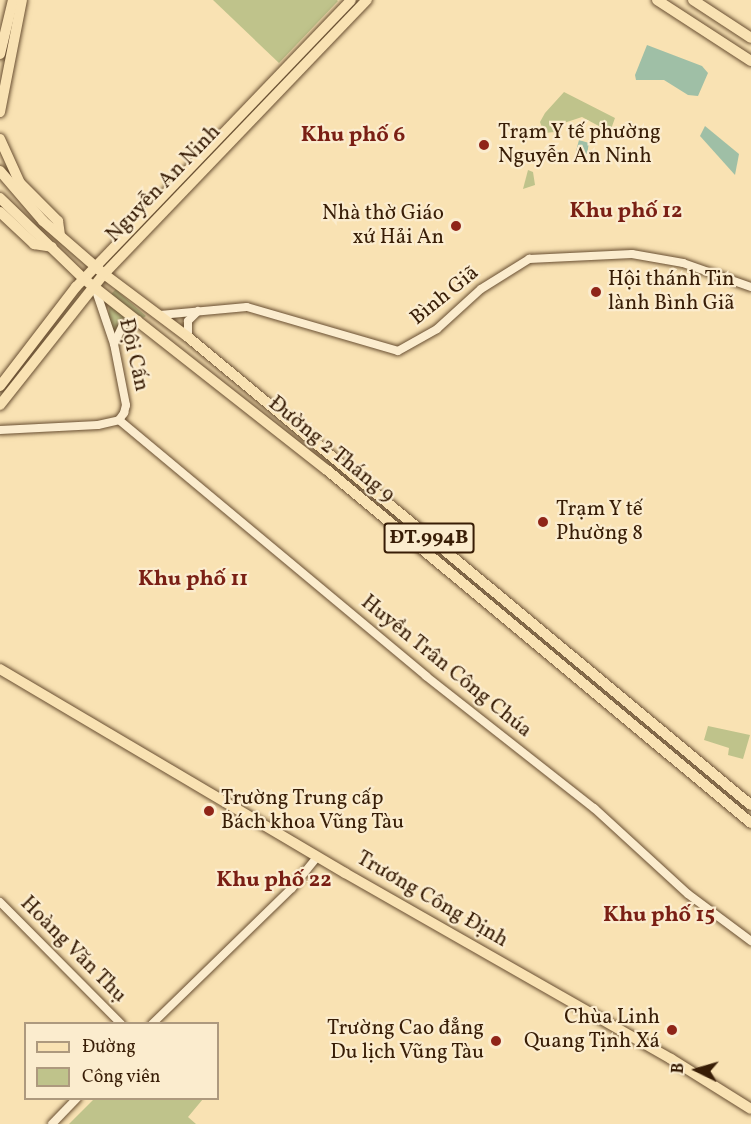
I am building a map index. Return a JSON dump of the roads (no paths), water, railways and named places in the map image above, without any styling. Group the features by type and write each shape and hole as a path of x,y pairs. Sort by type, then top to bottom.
{"main road":[{"path":"0,54 13,0"},
{"path":"0,112 22,0"},
{"name":"Nguyễn An Ninh","path":"0,405 104,274 324,38 351,0"},
{"name":"Nguyễn An Ninh","path":"0,386 95,266 324,38 367,0"},
{"path":"657,0 751,61"},
{"path":"669,0 751,52"},
{"path":"693,0 751,38"},
{"path":"702,0 751,33"},
{"name":"Đường 2 Tháng 9","path":"0,139 20,183 58,221 60,235"},
{"name":"Đường 2 Tháng 9","path":"0,171 25,203 104,274 188,337 751,805"},
{"name":"Đường 2 Tháng 9","path":"0,198 84,279 327,470 751,822"},
{"name":"Đường 2 Tháng 9","path":"0,212 34,244 52,247"},
{"path":"52,247 60,235"},
{"path":"326,453 327,470"},
{"name":"Trương Công Định","path":"0,669 317,857 671,1059 751,1109"},
{"path":"720,797 728,786"}],"street":[{"name":"Bình Giã","path":"160,315 247,307 398,351 436,329 481,289 529,259 633,254 683,263 751,287"},
{"name":"Đội Cấn","path":"0,430 98,425 119,420 126,405 114,344 94,286"},
{"path":"188,337 188,321 198,310"},
{"path":"114,344 123,325 138,320"},
{"name":"Huyền Trân Công Chúa","path":"119,420 426,676 594,808 688,894 751,941"},
{"path":"153,1022 292,888 317,857"},
{"name":"Hoàng Văn Thụ","path":"0,902 120,1022"},
{"path":"52,1124 75,1100"}],"place":[{"name":"Trạm Y tế phường Nguyễn An Ninh","path":"484,145"},
{"name":"Nhà thờ Giáo xứ Hải An","path":"456,226"},
{"name":"Hội thánh Tin lành Bình Giã","path":"596,292"},
{"name":"Trạm Y tế Phường 8","path":"543,522"},
{"name":"Trường Trung cấp Bách khoa Vũng Tàu","path":"209,811"},
{"name":"Chùa Linh Quang Tịnh Xá","path":"672,1030"},
{"name":"Trường Cao đẳng Du lịch Vũng Tàu","path":"496,1041"}],"district":[{"name":"Khu phố 6","path":"353,136"},
{"name":"Khu phố 12","path":"626,212"},
{"name":"Khu phố 11","path":"193,580"},
{"name":"Khu phố 22","path":"274,881"},
{"name":"Khu phố 15","path":"659,916"}]}
